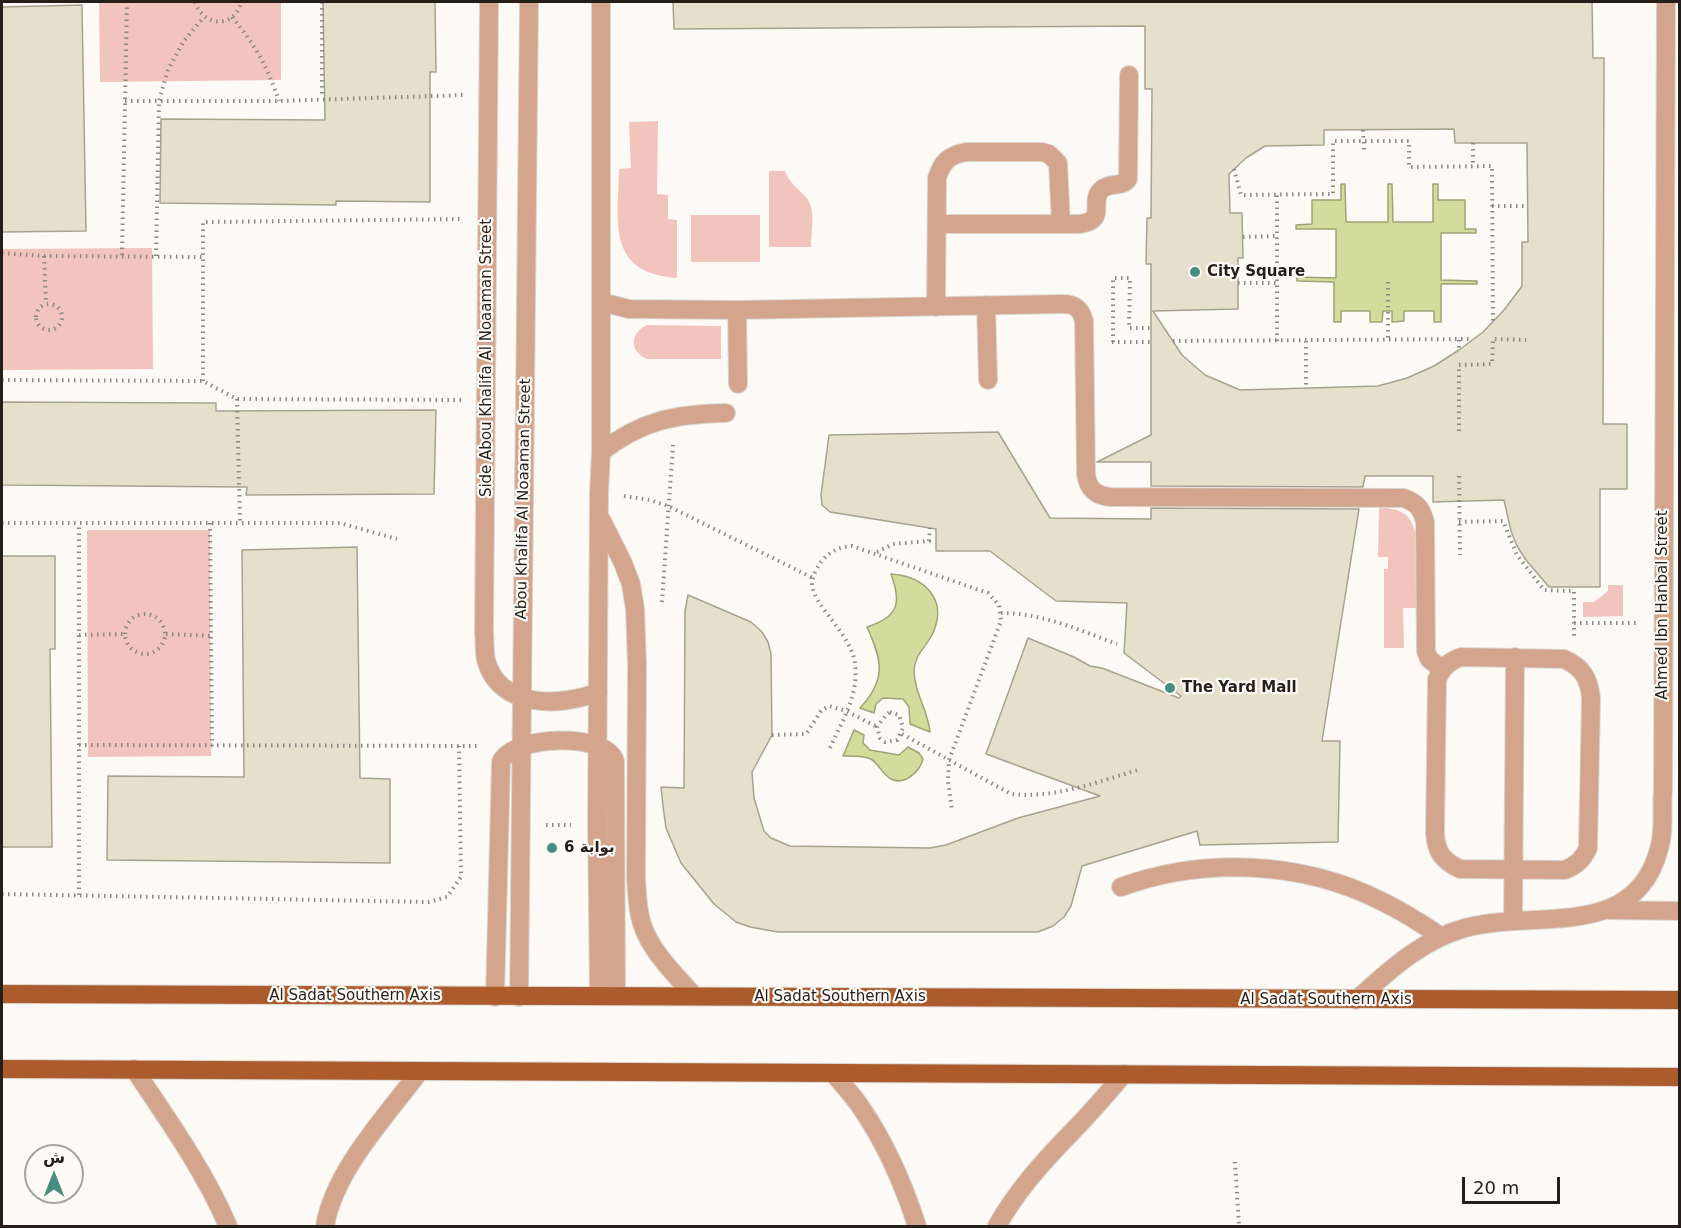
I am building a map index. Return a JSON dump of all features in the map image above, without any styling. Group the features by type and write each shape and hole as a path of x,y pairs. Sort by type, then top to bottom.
{"main road":[{"name":"Al Sadat Southern Axis","path":"2,994 1680,1000"},
{"path":"2,1069 1680,1077"}],"street":[{"name":"Side Abou Khalifa Al Noaaman Street","path":"489,2 484,620 486,660 492,675 501,686 521,698"},
{"name":"Abou Khalifa Al Noaaman Street","path":"519,997 529,2"},
{"path":"601,2 601,452 597,825 607,996"},
{"name":"Ahmed Ibn Hanbal Street","path":"1356,1000 1409,955 1440,936 1466,927 1513,921 1569,919 1608,910 1629,898 1643,884 1654,867 1660,848 1671,829 1666,2"},
{"path":"937,224 1088,223 1097,213 1097,198 1102,190 1106,187 1121,185 1128,178 1129,75"},
{"path":"936,307 937,178 946,160 955,154 1031,152 1049,154 1058,163 1061,224"},
{"path":"601,302 629,309 737,310 1070,304 1075,306 1080,310 1084,321 1086,474 1088,483 1097,494 1111,497 1404,498 1418,506 1423,513 1425,522 1426,651 1429,659 1442,669"},
{"path":"986,306 988,380"},
{"path":"737,310 738,384"},
{"path":"601,452 636,429 675,416 726,413"},
{"path":"599,514 631,584 635,609 638,905 642,925 655,949 694,996"},
{"path":"1461,657 1515,657 1564,659 1575,664 1584,673 1590,685 1588,848 1584,858 1565,870 1460,869 1449,864 1441,856 1436,845 1437,679 1442,669 1450,661 1461,657"},
{"path":"1513,921 1515,657"},
{"path":"521,698 537,702 560,702 583,698 598,692"},
{"path":"495,997 501,762 507,752 521,747 559,741 598,747 613,755 615,767 607,996"},
{"path":"1122,887 1148,877 1188,869 1276,869 1312,876 1357,891 1410,916 1440,936"},
{"path":"1608,910 1680,911"},
{"path":"134,1069 195,1161 215,1196 228,1227"},
{"path":"325,1227 327,1212 351,1162 420,1071"},
{"path":"833,1073 862,1108 884,1148 907,1194 917,1227"},
{"path":"997,1227 1022,1187 1044,1160 1124,1074"}],"path":[{"path":"122,255 127,2"},
{"path":"195,2 197,9 204,17 213,21 223,21 232,17 239,9 241,2"},
{"path":"322,2 322,98"},
{"path":"156,256 159,102 168,70 183,42 204,17"},
{"path":"232,17 253,42 269,70 279,101"},
{"path":"125,102 279,101 489,95"},
{"path":"1363,130 1364,153"},
{"path":"1234,169 1241,195 1277,195 1333,194 1333,141 1409,141 1409,167 1492,165 1493,321"},
{"path":"1473,143 1473,166"},
{"path":"1277,195 1277,341"},
{"path":"1492,206 1528,206"},
{"path":"202,381 203,222 488,218"},
{"path":"1243,237 1277,236"},
{"path":"2,253 44,256 202,257"},
{"path":"44,256 46,304"},
{"path":"1151,328 1129,328 1130,278 1113,278 1115,342 1151,342"},
{"path":"1388,282 1388,340"},
{"path":"1238,283 1277,283"},
{"path":"46,304 53,304 62,314 57,327 44,329 36,319 36,312 46,304"},
{"path":"1173,341 1473,339"},
{"path":"1460,431 1460,365 1492,364 1493,339 1526,340"},
{"path":"1460,340 1460,350"},
{"path":"1306,341 1306,388"},
{"path":"2,380 202,381 237,399 486,400"},
{"path":"237,399 240,522"},
{"path":"661,604 675,416"},
{"path":"1460,476 1460,555"},
{"path":"599,493 641,498 668,506 813,578"},
{"path":"1460,522 1503,521 1518,555 1544,590 1574,591 1575,664"},
{"path":"2,522 340,522 396,539"},
{"path":"79,522 79,895"},
{"path":"210,522 212,746"},
{"path":"877,553 893,544 929,541 930,528"},
{"path":"830,748 853,697 856,679 852,648 812,585 813,578 824,559 832,551 852,546 988,592 999,605 1001,621 949,760 948,781 952,810"},
{"path":"1001,613 1041,617 1117,644"},
{"path":"144,614 155,616 163,624 166,634 163,645 155,653 144,656 134,653 127,645 124,634 127,624 134,616 144,614"},
{"path":"1574,623 1621,623"},
{"path":"79,635 124,634"},
{"path":"166,634 212,636"},
{"path":"772,735 806,734 821,711 829,706 846,711 877,727 880,738 885,742 897,740 902,734 902,719 895,713 886,715 877,727"},
{"path":"902,734 1011,794 1029,796 1060,792 1138,770"},
{"path":"79,745 521,747"},
{"path":"2,894 428,902 447,897 461,877 459,746"},
{"path":"521,825 597,825"},
{"path":"1235,1162 1239,1227"}],"shaded area":[{"path":"99,2 281,2 281,80 100,82"},
{"path":"658,121 657,194 668,195 668,219 677,220 677,278 654,274 638,266 627,255 621,242 618,225 619,169 631,168 629,122"},
{"path":"769,171 785,171 791,182 810,202 811,247 769,247"},
{"path":"1341,184 1345,184 1346,222 1388,222 1388,184 1392,184 1393,222 1433,222 1433,184 1438,184 1438,200 1465,200 1465,229 1476,229 1476,233 1441,233 1441,280 1477,281 1477,284 1441,284 1441,322 1434,322 1434,311 1404,311 1404,321 1392,322 1392,311 1383,311 1382,322 1370,322 1370,311 1341,311 1341,322 1334,322 1334,282 1297,281 1297,277 1336,278 1336,229 1296,229 1296,225 1312,224 1312,200 1341,200"},
{"path":"691,215 760,215 760,262 691,262"},
{"path":"152,248 153,369 2,370 2,249"},
{"path":"647,325 721,326 721,359 647,359 637,352 634,342 637,332"},
{"path":"1379,507 1396,510 1406,515 1412,522 1415,533 1418,558 1416,608 1403,608 1404,648 1384,648 1384,569 1388,569 1388,557 1378,557"},
{"path":"87,530 210,530 211,756 88,757"},
{"path":"891,574 914,579 930,592 935,600 937,621 931,638 917,659 914,670 916,686 930,732 910,724 909,707 903,699 883,698 876,704 874,713 860,708 875,688 879,669 876,650 867,627 885,619 895,608 896,594"},
{"path":"1608,585 1623,585 1623,616 1583,617 1583,602 1594,602 1608,591"},
{"path":"854,730 864,735 863,743 870,750 899,755 908,747 919,753 923,759 921,764 911,776 896,781 888,777 871,759 861,756 843,756"}],"building":[{"path":"323,2 435,2 436,72 430,72 430,202 336,201 336,205 160,203 161,119 325,120"},
{"name":"City Square","path":"673,2 1592,2 1593,58 1604,58 1603,424 1627,424 1627,489 1600,489 1600,587 1549,587 1517,546 1504,500 1433,502 1433,476 1365,476 1363,487 1151,486 1151,462 1097,462 1151,435 1151,264 1146,264 1147,218 1151,218 1152,89 1145,89 1145,26 674,29","holes":["1454,129 1455,143 1527,143 1528,242 1522,242 1522,286 1483,332 1434,366 1407,378 1378,386 1240,390 1205,375 1182,355 1153,311 1238,309 1238,258 1243,258 1242,213 1230,213 1229,174 1246,158 1265,146 1324,145 1324,130"]},
{"path":"82,5 86,231 2,232 2,7"},
{"path":"2,402 216,403 216,411 436,410 434,494 246,495 247,487 2,485"},
{"name":"The Yard Mall","path":"998,432 1050,518 1151,519 1151,508 1359,509 1322,741 1340,741 1338,842 1200,845 1197,831 1082,866 1071,906 1064,917 1053,926 1038,932 778,932 736,922 714,904 681,863 666,828 661,787 684,788 685,611 688,595 751,622 762,632 768,642 771,654 772,735 752,772 754,798 764,831 771,838 790,846 930,848 946,845 1018,818 1100,796 986,754 1028,638 1090,666 1102,668 1179,698 1181,696 1124,653 1127,603 1056,601 990,551 936,551 936,529 830,512 822,505 821,495 829,435"},
{"path":"357,547 360,778 390,779 390,863 107,860 108,776 244,777 242,550"},
{"path":"2,556 55,556 55,649 50,649 52,847 2,847"}],"place":[{"name":"City Square","path":"1195,272"},
{"name":"The Yard Mall","path":"1170,688"},
{"name":"بوابة 6","path":"552,848"}]}
